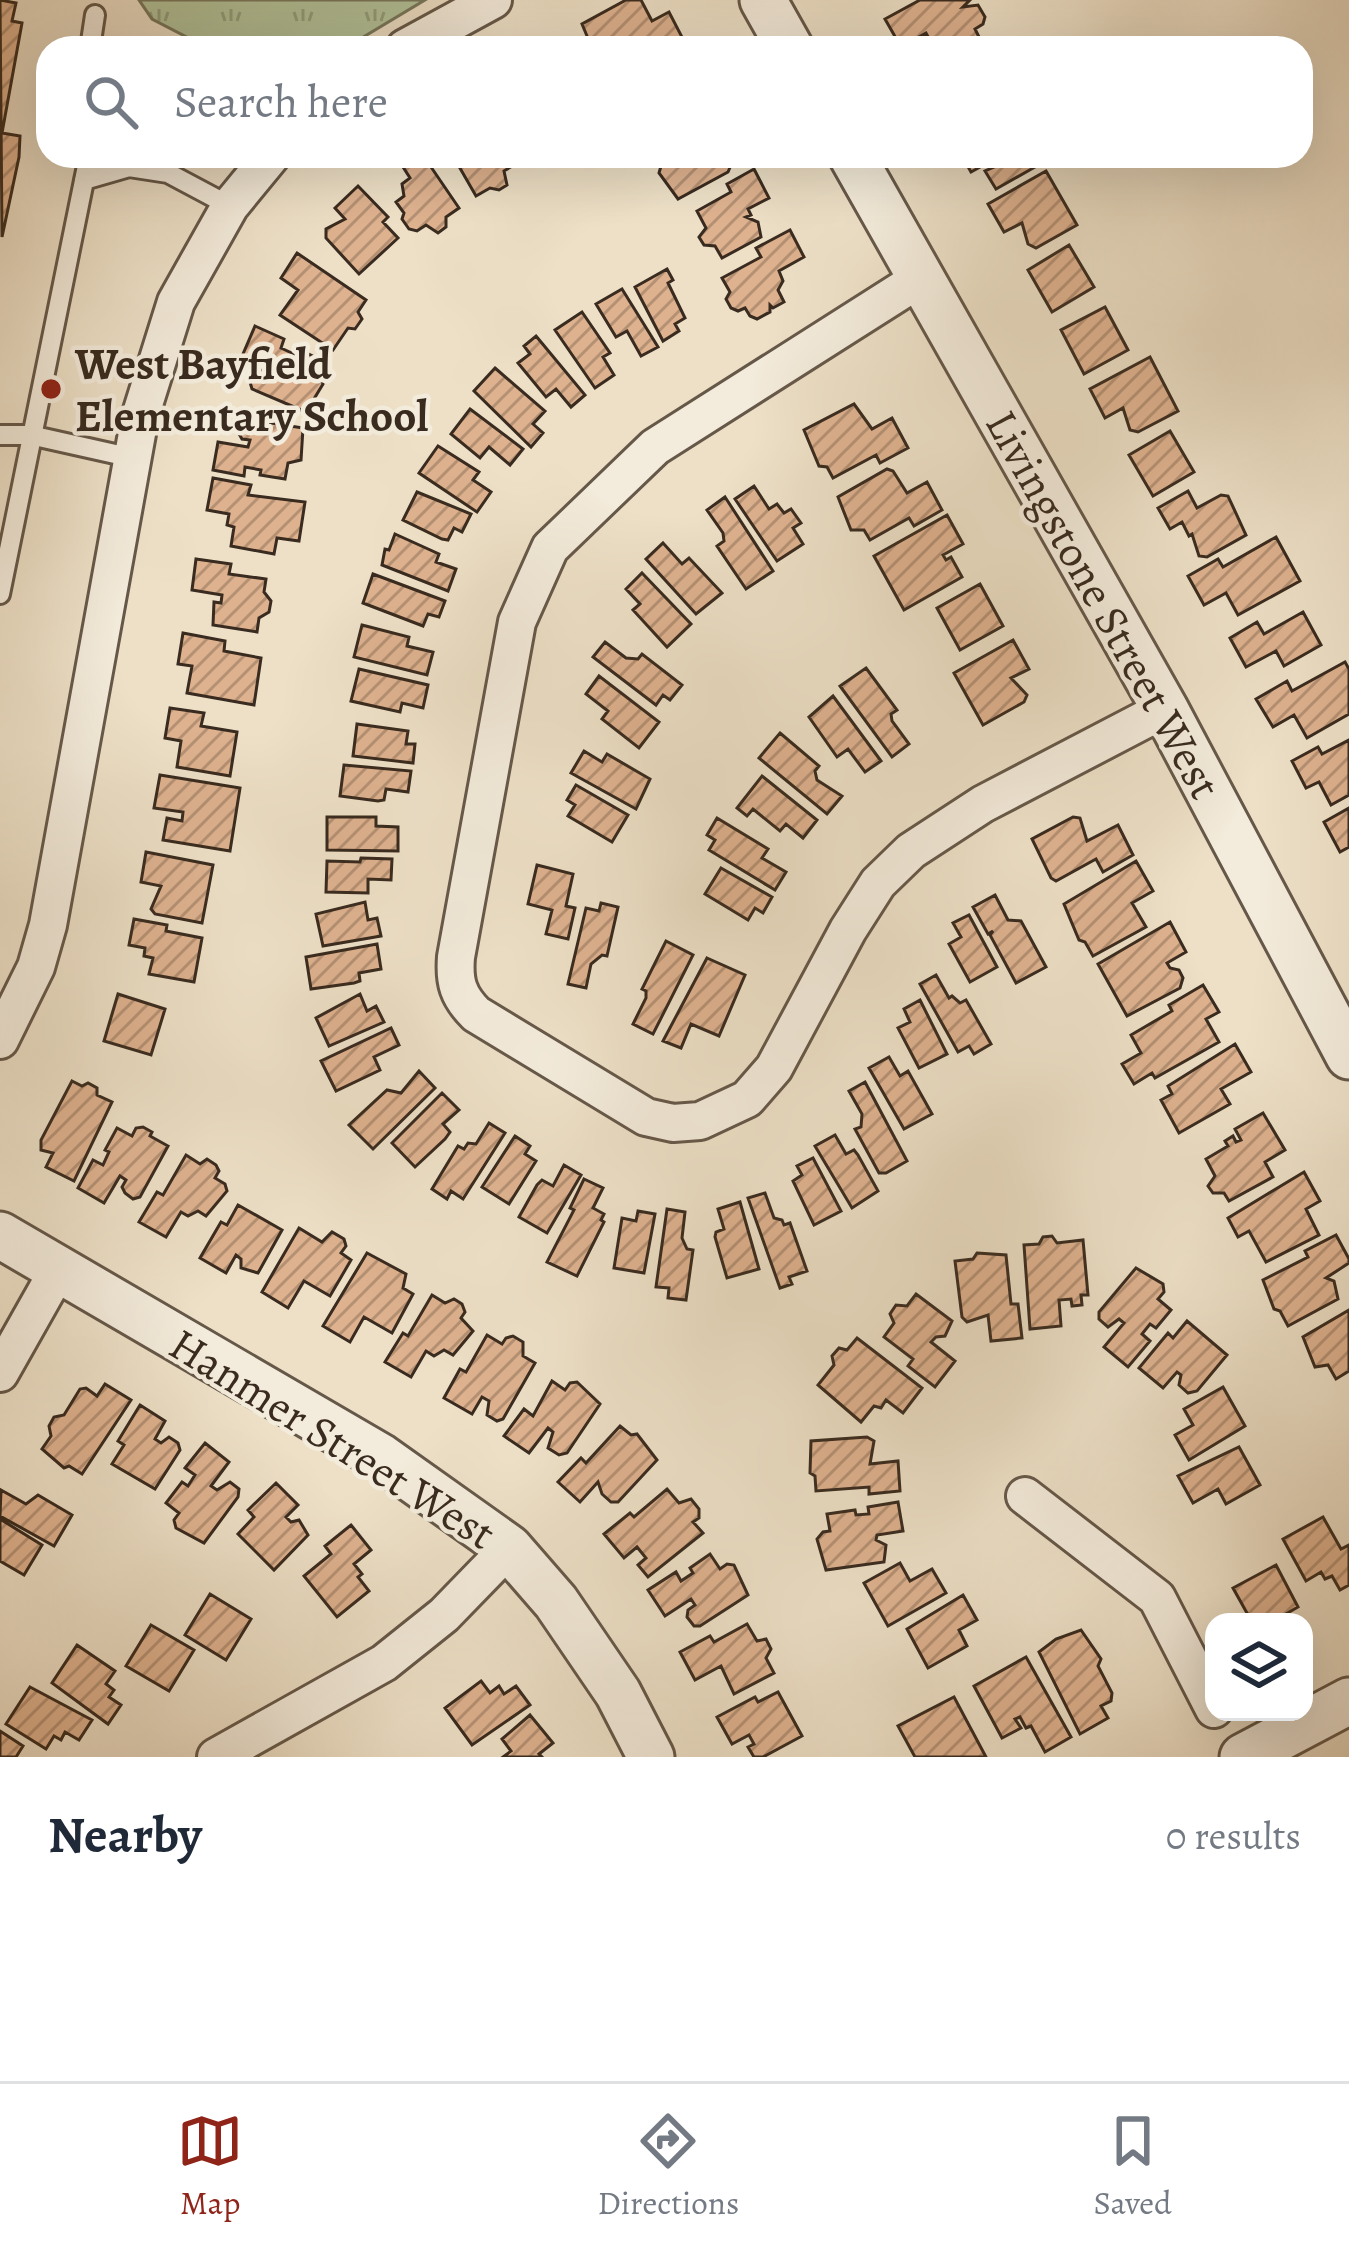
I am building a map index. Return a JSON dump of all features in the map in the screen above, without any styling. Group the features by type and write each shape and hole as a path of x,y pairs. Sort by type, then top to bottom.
{"street":[{"path":"427,36 493,0"},
{"path":"763,0 783,36"},
{"path":"0,1040 36,967 48,925 140,417 176,302 230,206 261,168"},
{"name":"Livingstone Street West","path":"859,168 1165,710 1349,1056"},
{"path":"921,278 656,448 550,548 517,622 456,957 454,980 461,999 476,1014 646,1117 674,1123 718,1116 747,1100 773,1068 848,930 878,883 911,851 983,804 1165,710"},
{"name":"Hanmer Street West","path":"0,1235 382,1457 509,1548 556,1601 618,1693 651,1757"},
{"path":"0,1372 57,1271"},
{"path":"1025,1496 1156,1598 1205,1692"},
{"path":"216,1757 384,1663 444,1615 509,1548"},
{"path":"1221,1721 1241,1757 1349,1701"}],"lane":[{"path":"92,36 95,15"},
{"path":"0,594 86,168"},
{"path":"84,180 126,168"},
{"path":"136,168 168,173 230,206"},
{"path":"0,434 30,435 133,458"}],"green space":[{"path":"139,0 425,0 365,36 185,36 152,19"}],"building":[{"path":"0,0 16,3 12,21 22,23 2,133 20,136 2,237"},
{"path":"626,0 641,0 652,21 669,12 681,36 587,36 582,24"},
{"path":"920,0 970,0 963,7 978,5 985,17 975,29 978,36 895,36 885,19"},
{"path":"404,168 432,168 459,208 446,217 446,227 438,233 426,225 417,231 409,229 402,219 404,213 396,202 404,196 402,184 410,178"},
{"path":"460,168 509,168 504,171 507,185 476,196"},
{"path":"660,168 730,168 678,199 659,173"},
{"path":"992,168 1033,168 996,189 985,171"},
{"path":"754,169 769,198 748,209 751,215 746,217 758,222 761,237 722,258 715,246 704,245 699,237 706,228 697,211 731,192 727,184"},
{"path":"1046,171 1077,225 1036,248 1028,244 1022,223 1004,232 988,204"},
{"path":"358,186 388,217 383,222 398,238 359,274 326,238 326,229 345,219 335,208"},
{"path":"790,230 804,257 779,271 783,281 778,290 784,302 770,305 770,312 757,319 745,308 731,308 726,299 730,292 722,278 761,257 756,248"},
{"path":"1069,245 1094,287 1052,312 1028,270"},
{"path":"297,253 366,300 358,312 362,319 355,329 348,328 333,350 280,315 298,290 281,278"},
{"path":"667,269 673,280 668,283 685,318 675,324 679,331 663,341 635,287"},
{"path":"622,289 658,347 641,356 627,331 616,337 596,304"},
{"path":"1105,307 1128,350 1084,374 1061,330"},
{"path":"582,312 610,353 603,357 614,375 595,388 555,330"},
{"path":"255,326 284,339 281,348 294,354 296,348 319,359 313,374 323,384 306,412 252,389 254,372 263,370 265,364 243,354"},
{"path":"536,336 585,395 571,407 556,389 546,397 518,363 530,354 524,346"},
{"path":"1150,357 1178,411 1138,432 1130,430 1123,408 1105,418 1090,389"},
{"path":"495,368 545,411 533,424 543,433 531,447 474,391"},
{"path":"854,404 872,429 892,418 908,448 880,463 876,455 833,478 827,467 819,466 804,430"},
{"path":"470,409 523,449 510,465 489,447 480,458 451,434"},
{"path":"240,421 303,428 301,460 288,463 285,479 245,467 244,476 213,470 218,442 248,447 250,440 242,439 238,432"},
{"path":"1170,431 1194,472 1153,496 1129,455"},
{"path":"438,446 479,472 473,480 491,492 477,512 419,473"},
{"path":"887,469 907,493 927,482 942,510 914,526 909,518 870,540 864,530 851,530 838,497"},
{"path":"213,478 251,485 248,495 305,502 299,541 277,538 274,554 231,546 234,527 227,525 229,514 207,510"},
{"path":"754,486 769,509 777,504 784,513 791,509 801,523 793,528 803,544 777,561 735,499"},
{"path":"1188,491 1197,508 1228,496 1246,535 1207,557 1199,556 1182,522 1170,529 1158,508"},
{"path":"417,492 471,514 462,532 454,528 448,540 442,539 403,520"},
{"path":"725,497 773,571 746,589 717,546 724,541 723,533 707,510"},
{"path":"947,515 963,544 943,555 946,560 951,557 962,577 904,610 874,556"},
{"path":"395,534 439,554 436,562 456,569 448,591 382,565"},
{"path":"1276,537 1300,581 1238,615 1226,593 1204,605 1188,576 1218,559 1223,567"},
{"path":"663,543 682,564 689,558 722,593 696,614 646,559"},
{"path":"196,559 231,564 229,574 266,579 264,592 271,601 269,612 259,618 257,632 213,625 214,602 221,603 222,595 192,590"},
{"path":"642,573 691,624 667,647 633,610 640,604 626,589"},
{"path":"373,574 445,601 439,617 428,614 423,626 363,603"},
{"path":"980,584 1003,626 960,650 937,608"},
{"path":"1303,612 1321,645 1284,666 1276,651 1246,667 1230,638 1257,622 1264,634"},
{"path":"362,625 409,637 407,646 433,652 427,675 354,657"},
{"path":"183,633 225,641 224,651 261,658 254,705 187,693 192,666 178,664"},
{"path":"1013,640 1029,669 1011,678 1027,695 1024,702 983,725 954,673"},
{"path":"605,642 626,658 638,659 642,654 682,685 670,700 663,695 656,705 593,657"},
{"path":"1345,662 1349,714 1307,738 1294,715 1273,727 1256,699 1287,681 1292,691"},
{"path":"866,668 897,710 891,714 892,721 909,744 892,757 840,686"},
{"path":"359,669 428,685 423,708 402,703 400,712 351,701"},
{"path":"599,676 659,722 639,748 602,719 608,711 586,694"},
{"path":"833,696 881,761 865,772 848,749 837,757 809,717"},
{"path":"170,708 204,713 201,726 237,732 230,776 177,767 181,741 165,738"},
{"path":"357,724 408,731 406,744 415,744 413,763 353,756"},
{"path":"780,733 819,766 817,780 842,796 827,814 759,758"},
{"path":"1349,740 1349,795 1331,805 1319,782 1306,788 1292,761 1318,747 1322,754"},
{"path":"584,751 602,762 607,754 650,779 636,809 571,773"},
{"path":"344,765 411,771 408,792 386,789 384,800 378,801 340,796"},
{"path":"160,775 240,788 230,851 163,840 167,818 182,821 183,812 154,808"},
{"path":"762,776 817,820 803,838 786,824 780,831 753,809 747,816 737,808"},
{"path":"576,785 628,815 612,842 568,816 575,805 567,800"},
{"path":"1349,808 1349,847 1340,852 1324,822"},
{"path":"327,817 376,817 376,826 398,827 398,851 327,850"},
{"path":"1073,817 1080,818 1087,841 1118,825 1133,855 1103,872 1096,859 1056,881 1051,878 1032,839"},
{"path":"717,818 768,849 762,858 786,872 775,890 709,850 715,840 707,835"},
{"path":"146,852 213,865 202,923 155,914 151,909 161,886 141,882"},
{"path":"361,858 392,859 391,880 368,879 368,893 326,892 327,861 360,862"},
{"path":"1136,861 1153,891 1132,903 1146,927 1093,956 1079,940 1064,904"},
{"path":"537,865 573,874 566,906 575,908 568,939 546,934 552,910 528,904"},
{"path":"721,868 772,897 763,913 755,908 748,920 705,894"},
{"path":"995,895 1008,920 1021,921 1046,967 1016,983 990,935 993,931 988,934 973,907"},
{"path":"365,902 368,920 377,918 381,936 323,946 316,914"},
{"path":"601,903 618,907 607,956 591,964 586,988 568,984 586,908 599,911"},
{"path":"969,915 997,967 970,982 949,944 961,937 953,923"},
{"path":"134,919 202,938 194,982 149,974 153,958 144,956 145,948 129,945"},
{"path":"1170,922 1186,952 1167,963 1179,970 1180,988 1127,1016 1098,964"},
{"path":"666,941 693,955 653,1034 633,1024 646,998 642,989"},
{"path":"377,944 381,969 359,973 360,981 354,983 311,989 306,957"},
{"path":"707,958 745,975 719,1036 691,1024 681,1048 663,1041"},
{"path":"936,975 949,998 960,1003 966,1000 991,1044 974,1054 969,1046 958,1052 920,984"},
{"path":"1203,985 1219,1012 1206,1019 1219,1042 1155,1078 1152,1073 1134,1084 1122,1064 1141,1053 1131,1035 1172,1011 1169,1005"},
{"path":"118,994 165,1009 151,1055 104,1041"},
{"path":"360,994 367,1011 376,1006 384,1022 329,1046 316,1018"},
{"path":"920,1000 947,1054 919,1068 898,1028 910,1022 904,1009"},
{"path":"391,1028 399,1045 374,1057 380,1070 336,1091 321,1061"},
{"path":"1235,1044 1251,1072 1221,1089 1230,1104 1179,1133 1161,1100 1172,1094 1168,1086"},
{"path":"889,1057 900,1076 908,1071 932,1114 904,1129 869,1068"},
{"path":"419,1071 435,1088 373,1149 349,1125 387,1090 401,1093"},
{"path":"72,1081 82,1086 88,1083 97,1088 97,1095 112,1102 74,1181 46,1167 53,1153 41,1150 41,1140"},
{"path":"865,1082 907,1161 886,1173 879,1173 855,1129 861,1127 862,1114 849,1091"},
{"path":"442,1093 459,1110 443,1124 450,1132 445,1139 415,1167 392,1143"},
{"path":"1263,1113 1285,1150 1265,1162 1273,1177 1229,1201 1224,1193 1213,1193 1208,1186 1215,1176 1206,1159 1228,1146 1225,1141 1233,1136 1236,1142 1241,1140 1235,1129"},
{"path":"489,1123 505,1133 463,1199 451,1191 447,1199 432,1189 458,1146 464,1149 468,1143 476,1144"},
{"path":"143,1127 168,1146 140,1197 133,1199 125,1193 126,1180 120,1176 104,1203 78,1188 93,1160 103,1165 117,1128 132,1136 136,1128"},
{"path":"835,1135 846,1154 854,1150 858,1155 878,1191 852,1208 815,1146"},
{"path":"515,1136 530,1146 525,1154 536,1161 509,1204 482,1187"},
{"path":"186,1155 200,1164 207,1159 216,1165 215,1178 227,1191 206,1216 198,1211 188,1216 181,1212 166,1237 139,1222 157,1192 163,1195"},
{"path":"813,1158 841,1211 814,1225 793,1181 802,1175 797,1166"},
{"path":"564,1165 581,1175 547,1233 519,1217 537,1185 542,1180 553,1186"},
{"path":"1304,1172 1320,1201 1306,1209 1319,1235 1266,1262 1249,1231 1238,1237 1228,1218"},
{"path":"584,1179 603,1188 593,1208 604,1214 604,1222 577,1276 547,1262"},
{"path":"765,1193 774,1218 784,1225 790,1223 807,1271 789,1277 792,1284 780,1288 748,1198"},
{"path":"740,1202 759,1269 727,1278 715,1237 724,1229 718,1209"},
{"path":"238,1205 282,1230 258,1273 241,1268 236,1255 226,1273 200,1258 221,1222 227,1225"},
{"path":"667,1209 685,1212 682,1238 687,1249 693,1250 686,1300 668,1298 669,1288 656,1287"},
{"path":"638,1211 655,1214 644,1273 614,1268 622,1218 636,1221"},
{"path":"299,1228 322,1242 332,1232 344,1239 341,1253 351,1260 330,1296 304,1281 288,1308 262,1292"},
{"path":"1336,1235 1349,1259 1326,1278 1334,1281 1338,1299 1288,1326 1274,1309 1263,1280 1308,1257 1305,1251"},
{"path":"1052,1236 1057,1243 1083,1240 1088,1295 1081,1295 1082,1305 1059,1300 1061,1326 1030,1329 1024,1245 1039,1244 1043,1237"},
{"path":"367,1253 406,1274 403,1288 413,1294 392,1333 364,1317 350,1342 323,1326"},
{"path":"977,1253 1006,1255 1011,1304 1018,1304 1022,1338 991,1341 988,1315 967,1322 962,1317 955,1261 973,1259"},
{"path":"1136,1268 1163,1284 1158,1299 1171,1310 1156,1328 1150,1324 1142,1334 1150,1341 1128,1367 1104,1347 1124,1323 1119,1319 1108,1327 1099,1319 1099,1312"},
{"path":"916,1294 952,1321 945,1336 931,1342 955,1361 935,1387 908,1366 913,1359 884,1337 894,1323 890,1314 896,1305 907,1306"},
{"path":"432,1295 445,1303 454,1299 462,1304 461,1318 473,1331 453,1355 444,1350 434,1356 426,1351 411,1377 385,1362 403,1333 408,1336"},
{"path":"1349,1310 1349,1371 1336,1379 1328,1365 1315,1367 1303,1337"},
{"path":"1187,1321 1227,1355 1197,1391 1188,1393 1179,1385 1177,1372 1163,1388 1139,1368 1168,1333 1173,1338"},
{"path":"487,1335 502,1344 513,1336 523,1342 523,1356 535,1363 503,1419 497,1421 487,1415 489,1401 482,1397 472,1414 444,1398"},
{"path":"857,1338 922,1388 903,1413 886,1400 861,1422 818,1385 834,1365 832,1356 839,1348 847,1350"},
{"path":"552,1381 565,1390 577,1382 600,1404 567,1453 559,1455 548,1448 553,1432 548,1428 529,1453 504,1436 524,1409 533,1416"},
{"path":"105,1384 131,1400 82,1474 64,1468 42,1449 51,1436 49,1426 54,1417 64,1415 80,1389 97,1396"},
{"path":"1223,1387 1245,1426 1189,1460 1175,1435 1193,1425 1184,1409"},
{"path":"140,1405 165,1421 155,1439 161,1443 169,1437 180,1450 155,1489 112,1464 124,1445 118,1441"},
{"path":"620,1426 637,1434 657,1460 618,1502 602,1494 598,1482 580,1502 558,1482 581,1458 586,1463"},
{"path":"867,1437 874,1441 870,1464 898,1461 900,1491 869,1494 869,1487 816,1491 815,1476 810,1473 811,1441"},
{"path":"205,1443 229,1462 211,1486 217,1490 230,1482 239,1489 204,1543 176,1528 179,1513 166,1503 182,1482 188,1486 195,1475 185,1468"},
{"path":"1239,1447 1260,1485 1226,1504 1218,1489 1193,1503 1178,1476"},
{"path":"276,1483 298,1505 286,1517 291,1522 299,1520 308,1535 274,1570 238,1534 254,1517 248,1510"},
{"path":"667,1489 679,1503 691,1499 699,1509 699,1518 693,1522 703,1533 648,1577 638,1565 646,1558 637,1547 624,1558 604,1534 630,1513 634,1517"},
{"path":"1,1490 26,1504 38,1495 72,1515 54,1546 0,1516"},
{"path":"898,1502 903,1531 877,1535 876,1540 886,1545 884,1562 826,1570 817,1539 830,1531 827,1514 855,1510 856,1515 869,1514 868,1507"},
{"path":"1323,1517 1341,1549 1349,1545 1349,1585 1340,1590 1332,1576 1325,1579 1321,1572 1306,1581 1283,1539"},
{"path":"0,1519 42,1545 24,1575 0,1561"},
{"path":"351,1525 371,1550 354,1564 369,1591 337,1617 304,1576 331,1554 325,1546"},
{"path":"710,1554 720,1569 734,1565 748,1595 700,1626 687,1617 695,1605 691,1599 665,1616 648,1590 676,1572 681,1581"},
{"path":"900,1563 910,1581 932,1569 946,1593 888,1626 864,1583"},
{"path":"1276,1565 1298,1607 1288,1613 1247,1613 1233,1588"},
{"path":"210,1594 251,1619 226,1660 185,1635"},
{"path":"963,1595 977,1620 959,1630 967,1646 928,1668 907,1629"},
{"path":"747,1624 757,1641 766,1639 771,1649 766,1658 774,1673 734,1694 721,1666 695,1680 680,1652 710,1636 714,1642"},
{"path":"151,1625 194,1650 169,1691 126,1666"},
{"path":"1081,1630 1101,1659 1098,1666 1112,1693 1111,1701 1101,1706 1108,1718 1080,1734 1039,1652 1056,1639"},
{"path":"77,1645 115,1671 106,1684 114,1690 109,1697 121,1705 108,1724 52,1683"},
{"path":"1026,1657 1071,1737 1045,1752 1031,1726 1026,1728 1020,1717 1015,1719 1021,1728 1002,1738 974,1686"},
{"path":"481,1681 490,1693 499,1686 504,1694 516,1686 530,1705 472,1745 445,1708"},
{"path":"30,1687 92,1720 79,1740 65,1732 61,1740 54,1736 46,1749 6,1724"},
{"path":"778,1692 802,1736 763,1757 754,1757 748,1747 754,1744 749,1735 732,1744 717,1717 755,1697 758,1702"},
{"path":"954,1697 986,1757 915,1757 898,1726"},
{"path":"530,1715 553,1743 539,1754 542,1757 503,1757 511,1751 502,1739"},
{"path":"0,1731 23,1746 16,1757 0,1757"}],"place":[{"name":"West Bayfield Elementary School","path":"51,389"}]}
